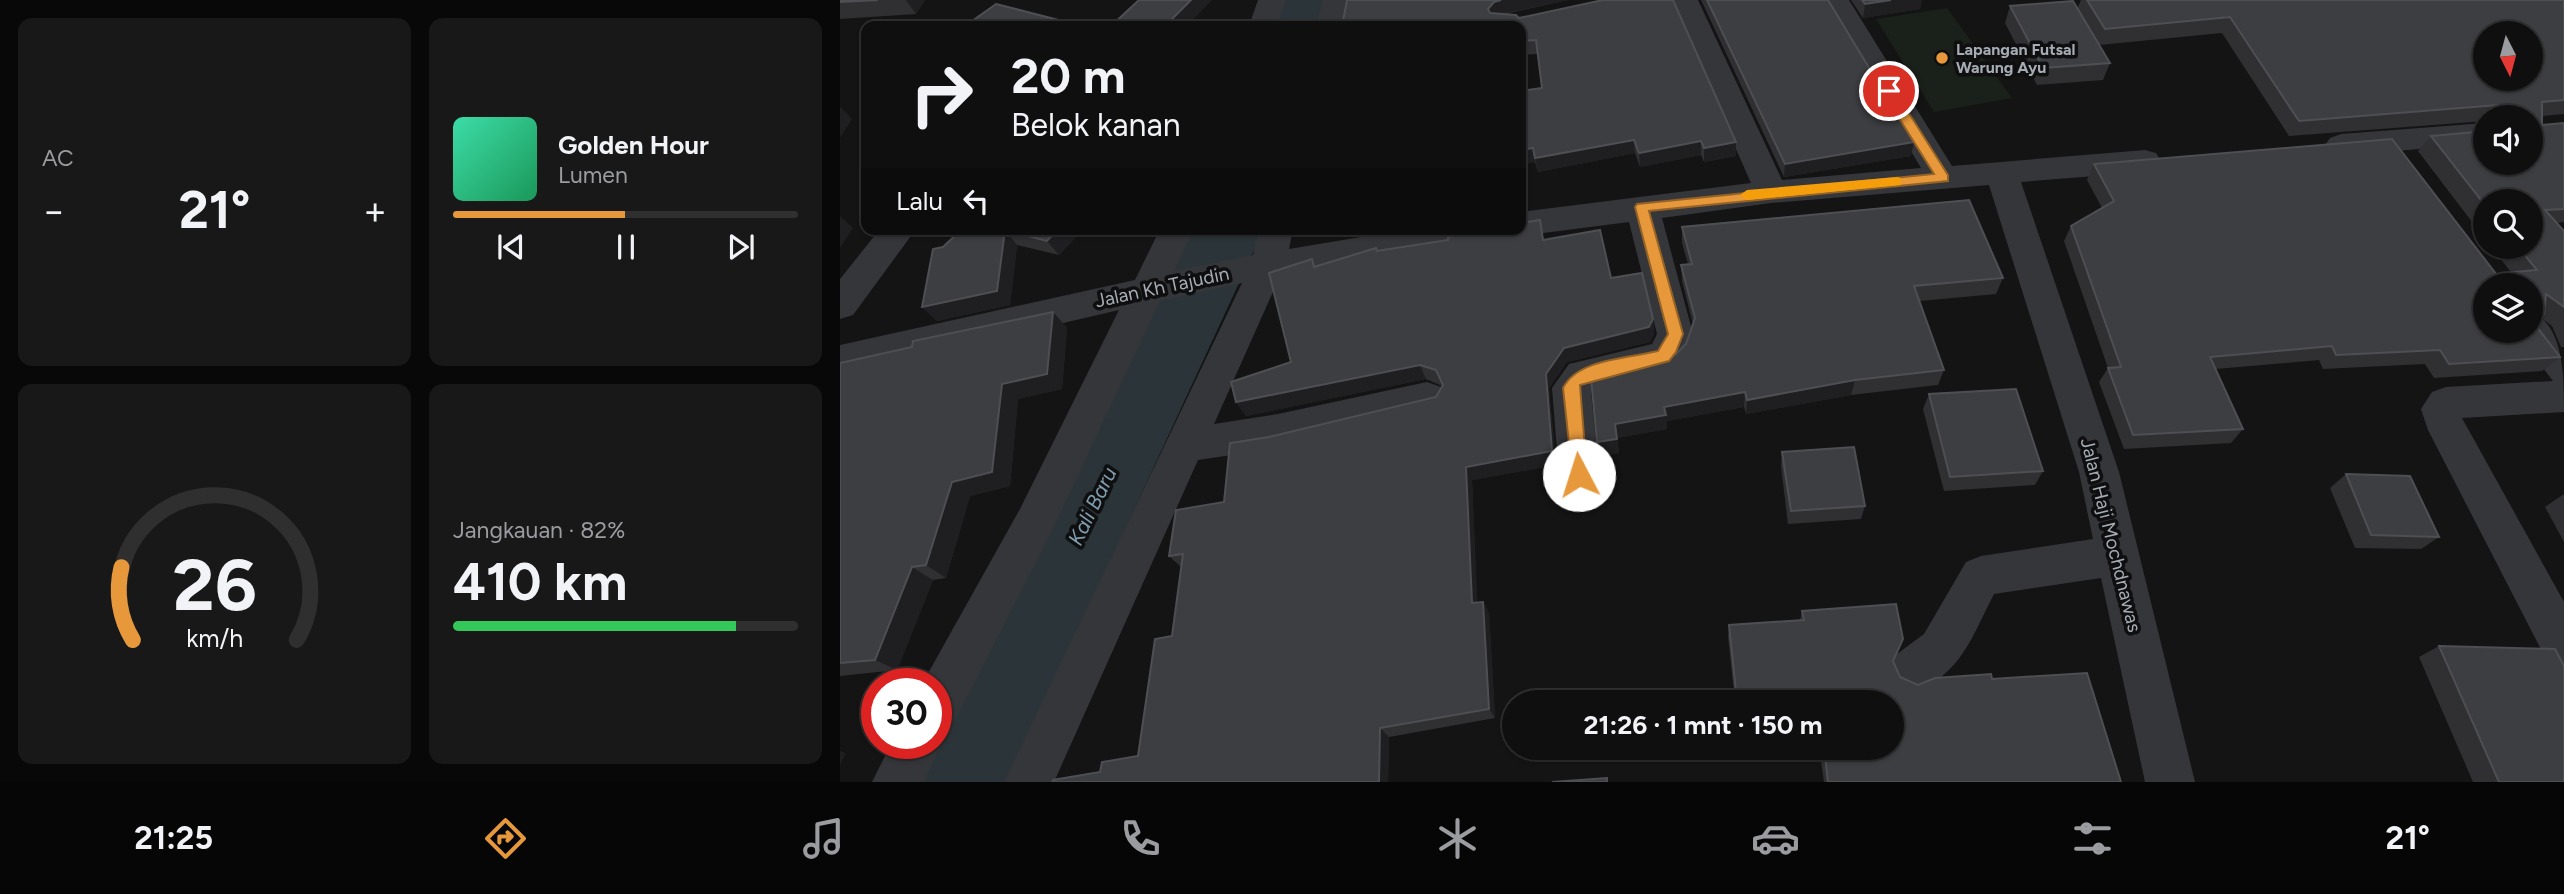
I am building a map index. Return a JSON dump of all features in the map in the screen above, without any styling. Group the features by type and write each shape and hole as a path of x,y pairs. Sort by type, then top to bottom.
{"street":[{"path":"1264,21 1272,0"},
{"path":"1331,21 1337,0"},
{"path":"1684,0 1771,192"},
{"path":"1835,0 1943,178"},
{"path":"2306,148 2473,134"},
{"path":"2389,141 2415,174"},
{"path":"1526,223 1771,192 2181,158"},
{"name":"Jalan Haji Mochdnawas","path":"2001,172 2098,472 2169,782"},
{"path":"1579,475 1571,388 1575,380 1582,375 1663,356 1671,348 1675,334 1642,207"},
{"path":"840,305 895,235"},
{"path":"952,678 1166,285 1176,235"},
{"name":"Jalan Kh Tajudin","path":"840,360 1166,285 1259,255 1434,235"},
{"path":"1028,782 1187,445 1259,255"},
{"path":"2543,342 2564,369"},
{"path":"2564,396 2446,403 2441,409 2442,418 2564,647"},
{"path":"1187,445 1278,431 1427,398"},
{"path":"1913,670 1940,650 1981,576 2118,557"},
{"path":"897,782 909,759"}],"shaded area":[{"name":"Lapangan Futsal Warung Ayu","path":"1947,8 2012,98 1934,112 1876,19"}],"building":[{"path":"840,0 878,0 840,2"},
{"path":"1139,0 1191,0 1170,21 1116,21"},
{"path":"1347,0 1501,0 1494,2 1488,9 1490,13 1516,15 1519,18 1603,0 1673,0 1736,142 1704,148 1701,141 1639,153 1634,140 1535,158 1533,148 1526,149 1526,90 1542,88 1536,40 1526,41 1526,21 1343,21"},
{"path":"1707,0 1828,0 1914,142 1785,164"},
{"path":"1862,0 1891,0 1865,4"},
{"path":"2087,0 2564,0 2564,100 2542,102 2542,105 2473,105 2299,121 2230,17 2105,29"},
{"path":"2073,1 2110,63 2043,68 2010,6"},
{"path":"996,4 1062,21 972,21"},
{"path":"2564,123 2564,209 2545,210 2564,231 2564,307 2546,294 2543,314 2543,273 2503,273 2537,270 2528,259 2543,259 2543,189 2473,190 2431,136 2473,132 2473,175 2543,175 2543,125"},
{"path":"2392,139 2473,244 2473,259 2485,259 2495,273 2473,273 2473,343 2543,343 2543,335 2560,357 2449,364 2440,350 2336,355 2332,346 2210,357 2243,429 2133,435 2108,368 2121,367 2071,226 2114,201 2094,164"},
{"path":"1969,200 2003,278 1914,286 1944,370 1855,380 1747,400 1745,392 1664,407 1666,415 1615,424 1617,439 1597,442 1591,378 1593,374 1676,354 1686,344 1695,318 1681,265 1692,264 1682,227"},
{"path":"1540,220 1543,240 1600,230 1611,278 1642,273 1653,319 1649,327 1564,348 1546,374 1552,451 1466,467 1472,603 1483,602 1489,709 1380,728 1379,782 1052,782 1100,772 1102,762 1138,756 1155,639 1172,636 1183,554 1169,556 1176,510 1224,502 1230,443 1269,437 1436,397 1443,385 1436,370 1420,365 1236,402 1231,382 1291,362 1269,273 1312,259 1314,267 1376,248 1377,251 1448,240 1448,237 1460,235 1526,235 1526,222"},
{"path":"956,235 1004,235 997,291 922,307 933,249 943,247"},
{"path":"1024,235 1052,235 1047,241"},
{"path":"1053,312 1047,374 1002,384 992,472 952,482 926,565 912,567 875,660 840,663 840,363 912,347 913,341"},
{"path":"2016,389 2043,471 1950,477 1929,394"},
{"path":"1854,447 1865,506 1791,511 1782,452"},
{"path":"2346,474 2410,476 2439,537 2371,535"},
{"path":"1896,604 1903,639 1893,661 1900,677 1918,685 1935,678 1991,674 1992,679 2087,673 2121,782 1828,782 1825,760 1904,760 1904,690 1736,690 1729,625 1804,620 1802,611"},
{"path":"2439,646 2555,649 2564,666 2564,782 2499,782"},
{"path":"1607,778 1607,782 1552,782"}],"waterway":[{"name":"Kali Baru","path":"1298,21 1304,0"},
{"name":"Kali Baru","path":"955,782 1226,235"}],"slow traffic":[{"path":"1747,195 1897,182"}],"place":[{"name":"Lapangan Futsal Warung Ayu","path":"1942,58"}],"route":[{"path":"1579,475 1571,388 1575,380 1582,375 1663,356 1671,348 1675,334 1642,207 1771,192 1943,178 1889,91"}]}
